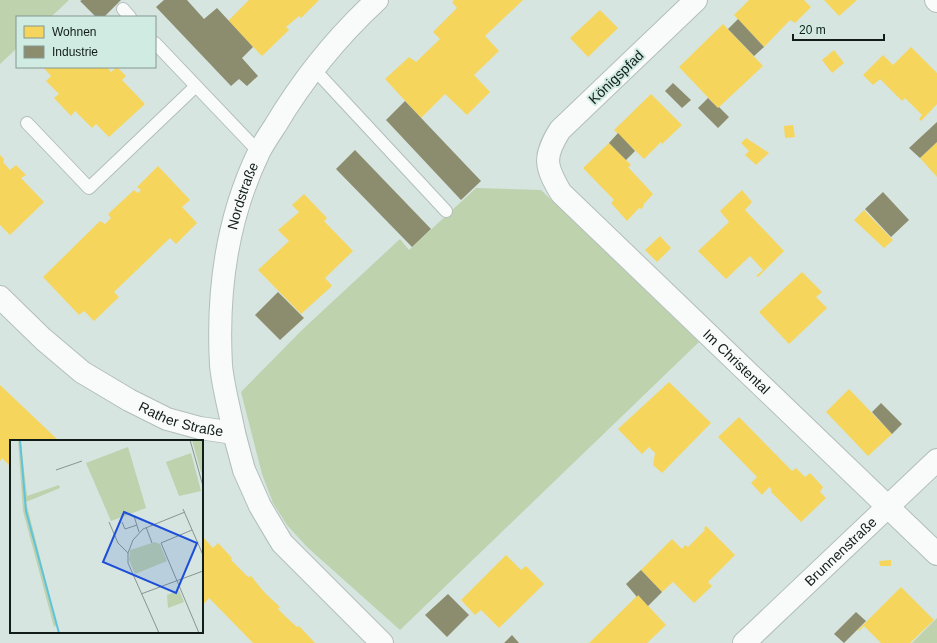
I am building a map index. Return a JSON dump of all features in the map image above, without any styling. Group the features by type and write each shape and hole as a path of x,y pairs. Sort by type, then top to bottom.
{"street":[{"name":"Nordstraße","path":"234,433 222,366 220,323 225,268 231,232 238,205 259,152 287,106 333,45 377,0"},
{"name":"Königspfad","path":"547,161 551,145 560,130 696,0"},
{"name":"Im Christental","path":"547,161 550,175 561,193 937,554"},
{"name":"Rather Straße","path":"0,298 43,339 82,372 129,400 167,419 200,428 234,433 248,478 260,506 282,543 382,643"},
{"name":"Brunnenstraße","path":"744,643 937,460"}],"lane":[{"path":"156,44 259,152"},
{"path":"314,69 446,211"},
{"path":"27,123 89,188 196,86"}],"green space":[{"path":"0,0 69,0 52,16 16,16 16,49 0,64"},
{"path":"476,188 541,190 699,342 400,630 307,547 287,525 273,503 262,474 241,392 302,330 400,239 409,250"},
{"path":"937,618 937,643 912,643"}],"building: Wohnen":[{"path":"249,0 319,0 301,18 299,16 286,27 289,30 262,56 228,21"},
{"path":"454,0 523,0 485,36 499,51 474,75 490,92 467,115 445,94 421,118 385,79 409,57 416,62 440,39 433,32 457,8 452,2"},
{"path":"749,0 804,0 811,7 795,23 790,20 764,47 734,15"},
{"path":"824,0 857,0 839,16"},
{"path":"600,10 618,28 588,57 570,38"},
{"path":"723,24 763,66 718,108 679,67"},
{"path":"911,47 937,73 937,104 921,121 919,119 922,115 905,98 902,101 880,79 873,85 863,75 883,55 893,65"},
{"path":"834,50 844,63 832,73 822,60"},
{"path":"44,68 108,68 111,72 118,68 126,76 122,80 145,104 109,137 96,124 92,128 75,111 71,116 54,98 59,94 46,81 51,76"},
{"path":"651,94 682,125 662,144 661,142 644,159 614,130"},
{"path":"793,125 795,137 785,138 784,126"},
{"path":"746,138 769,153 756,165 745,155 749,151 741,143"},
{"path":"937,142 937,177 920,158"},
{"path":"609,143 631,165 628,167 653,194 643,205 644,206 641,209 639,208 627,221 611,203 614,200 583,168"},
{"path":"0,155 4,159 3,162 10,170 16,165 26,175 21,178 44,202 10,235 0,225"},
{"path":"158,166 190,200 182,207 197,223 176,244 170,238 114,292 119,297 94,321 84,311 79,315 43,277 100,221 105,224 111,218 108,214 134,190 138,193 141,190 137,187"},
{"path":"742,190 752,202 745,210 784,251 758,277 756,276 763,270 750,256 726,279 698,251 729,222 720,211"},
{"path":"304,194 327,218 324,221 353,251 325,278 332,286 301,314 258,270 289,241 278,230 299,212 292,205"},
{"path":"864,210 893,240 884,248 854,220"},
{"path":"660,236 671,248 657,262 645,250"},
{"path":"802,272 822,292 816,297 827,308 789,344 759,312"},
{"path":"669,382 711,423 662,473 653,465 655,453 649,447 642,454 618,429"},
{"path":"0,385 58,440 10,440 10,466 2,458 0,461"},
{"path":"849,389 892,434 868,456 826,412"},
{"path":"739,417 792,471 796,468 805,477 810,473 823,487 820,492 826,498 801,522 771,492 772,490 769,487 762,495 751,483 757,477 718,437"},
{"path":"706,526 735,555 708,582 712,586 694,603 673,582 662,592 641,570 672,539 682,549 685,545 688,547 705,530 704,528"},
{"path":"203,537 213,548 218,543 232,558 231,560 248,577 251,576 265,593 280,607 278,609 297,627 299,626 315,643 253,643 209,598 203,605"},
{"path":"506,555 521,570 526,566 544,584 499,628 481,610 475,615 461,600"},
{"path":"891,560 891,566 880,566 879,561"},
{"path":"901,587 934,620 910,643 881,643 864,626 859,631 858,630"},
{"path":"638,595 666,625 647,643 589,643"}],"building: Industrie":[{"path":"121,0 105,16 95,16 80,1"},
{"path":"164,0 187,0 204,19 217,8 253,47 242,58 258,76 247,86 239,79 231,86 156,7"},
{"path":"738,19 764,47 754,56 728,29"},
{"path":"673,83 691,100 682,108 665,91"},
{"path":"708,98 729,117 718,128 698,108"},
{"path":"405,101 481,181 461,200 386,120"},
{"path":"937,122 937,142 920,158 909,148"},
{"path":"618,133 635,151 626,160 609,143"},
{"path":"355,150 431,229 412,247 336,169"},
{"path":"883,192 909,220 891,237 865,209"},
{"path":"278,292 304,318 280,340 255,315"},
{"path":"881,403 902,424 892,434 872,412"},
{"path":"641,570 662,592 648,606 638,595 637,597 626,584"},
{"path":"448,594 469,615 447,637 425,615"},
{"path":"856,612 866,621 844,643 834,634"},
{"path":"512,635 519,643 504,643"}]}
